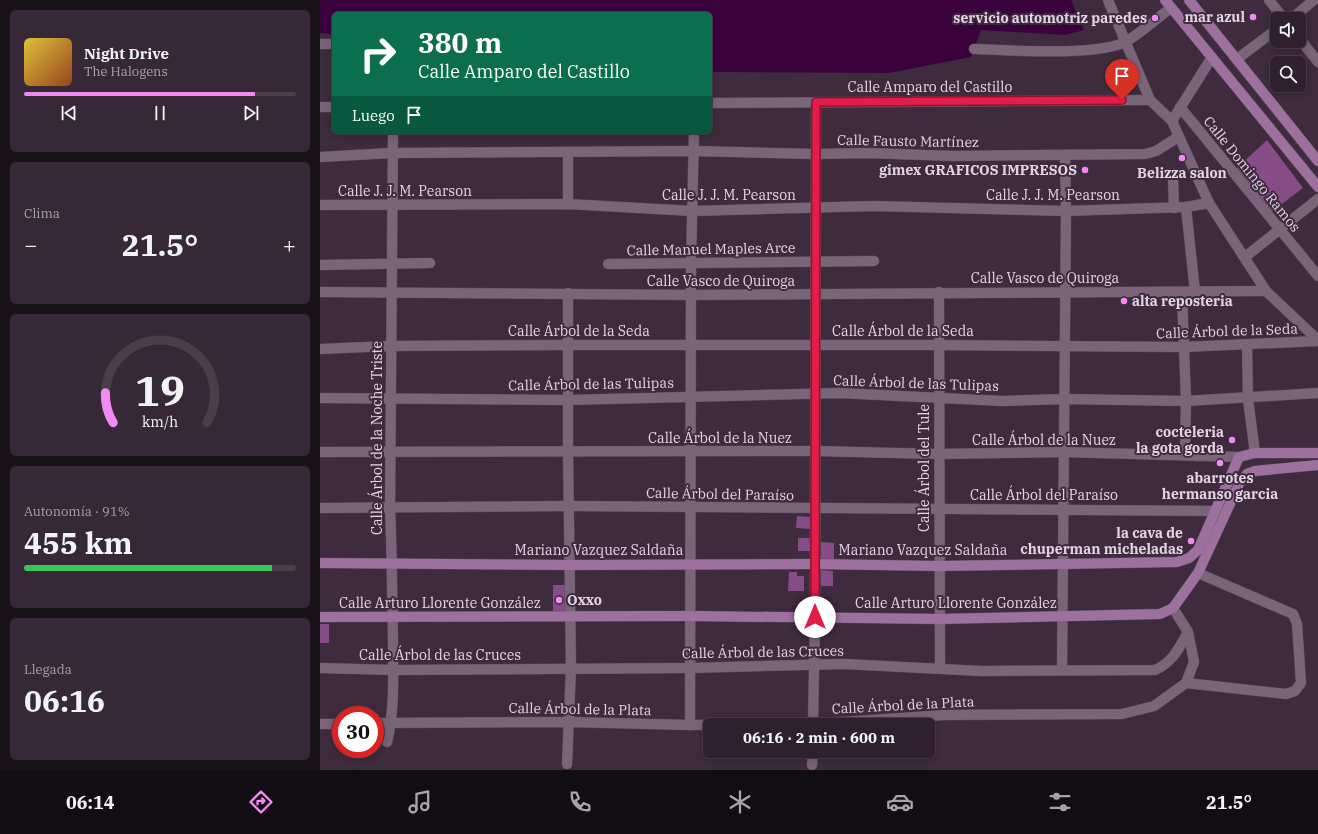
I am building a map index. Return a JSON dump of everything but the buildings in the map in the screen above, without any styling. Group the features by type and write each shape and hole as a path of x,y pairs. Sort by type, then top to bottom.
{"street":[{"path":"1108,0 1150,100 1172,121 1178,137 1210,203 1266,291 1318,341"},
{"path":"1189,0 1318,161"},
{"path":"1269,0 1278,12"},
{"path":"1299,12 1314,0"},
{"path":"974,49 1074,50 1110,46 1126,41 1168,4 1318,187"},
{"path":"1237,60 1270,34"},
{"path":"320,44 332,44"},
{"path":"1306,47 1318,62"},
{"path":"1172,121 1212,57"},
{"name":"Calle Amparo del Castillo","path":"712,103 1150,100"},
{"path":"813,718 815,617 814,345 816,102"},
{"path":"320,107 332,107"},
{"name":"Calle Domingo Ramos","path":"1180,107 1318,276"},
{"name":"Calle Árbol de la Noche Triste","path":"387,742 392,722 393,670 393,563 390,508 390,346 393,134"},
{"path":"690,725 689,668 692,395 691,263 694,134"},
{"name":"Calle Fausto Martínez","path":"320,157 392,153 694,151 815,154 867,153 953,156 1065,156 1146,154 1156,151 1178,137"},
{"path":"568,152 568,204"},
{"path":"1062,670 1066,211 1065,156"},
{"path":"1173,178 1174,208"},
{"path":"1245,257 1318,199"},
{"name":"Calle J. J. M. Pearson","path":"320,205 568,204 692,211 874,206 1066,211 1186,208 1210,203"},
{"path":"1186,208 1196,292"},
{"name":"Calle Manuel Maples Arce","path":"608,264 874,261"},
{"path":"320,265 430,263"},
{"name":"Calle Vasco de Quiroga","path":"320,292 815,295 939,292 1182,293 1266,291"},
{"name":"Calle Árbol del Tule","path":"939,292 938,509 940,668"},
{"path":"567,764 571,668 568,451 568,293"},
{"path":"1182,293 1186,401 1185,456"},
{"name":"Calle Árbol de la Seda","path":"320,349 390,346 569,345 1184,347 1318,341"},
{"path":"1247,345 1248,399 1255,453"},
{"name":"Calle Árbol de las Tulipas","path":"320,398 568,400 692,395 814,393 885,394 938,399 1003,401 1064,399 1186,401 1248,399 1318,393"},
{"name":"Calle Árbol de la Nuez","path":"320,452 814,451 939,454 1064,452 1239,457"},
{"path":"1239,457 1255,453 1318,453"},
{"name":"Mariano Vazquez Saldaña","path":"320,563 570,565 815,564 939,566 1177,562 1189,558 1198,550 1239,457"},
{"path":"1198,573 1293,614 1297,624 1301,683 1295,691 1286,694 1186,683 1194,662 1188,632 1173,608 1198,573 1240,482 1247,474 1318,465"},
{"name":"Calle Árbol del Paraíso","path":"320,508 569,506 1216,511"},
{"name":"Calle Arturo Llorente González","path":"320,617 690,616 939,619 1154,614 1173,608"},
{"name":"Calle Árbol de las Cruces","path":"320,668 393,670 689,668 813,664 940,668 981,671 1155,670 1166,665 1173,659 1188,632"},
{"name":"Calle Árbol de la Plata","path":"900,718 944,715 1122,714 1154,706 1186,683"},
{"name":"Calle Árbol de la Plata","path":"384,722 569,722 703,725"},
{"path":"320,724 332,724"},
{"path":"812,758 812,765"}],"shaded area":[{"path":"320,0 1071,0 1084,30 1065,35 981,30 971,57 889,73 712,72 712,12 332,12 332,34 320,33"}],"place":[{"name":"mar azul","path":"1253,17"},
{"name":"servicio automotriz paredes","path":"1155,18"},
{"name":"Belizza salon","path":"1182,158"},
{"name":"gimex GRAFICOS IMPRESOS","path":"1085,170"},
{"name":"alta reposteria","path":"1124,301"},
{"name":"cocteleria la gota gorda","path":"1232,440"},
{"name":"abarrotes hermanso garcia","path":"1220,463"},
{"name":"la cava de chuperman micheladas","path":"1191,541"},
{"name":"Oxxo","path":"559,600"}],"route":[{"path":"815,617 814,345 816,102 1122,100"}]}
